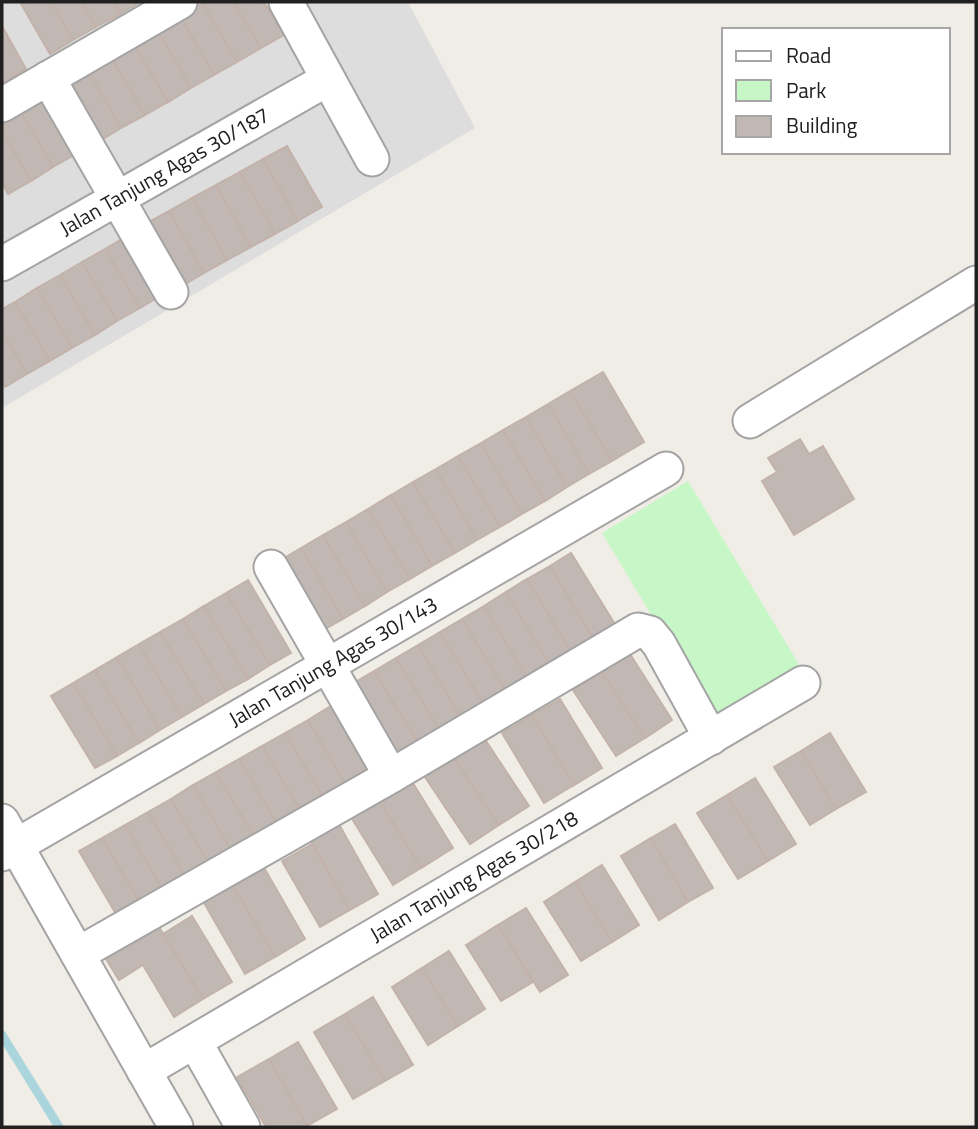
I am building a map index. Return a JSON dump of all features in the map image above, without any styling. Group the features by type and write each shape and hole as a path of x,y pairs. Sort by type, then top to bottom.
{"street":[{"path":"2,105 180,2"},
{"path":"286,2 372,159"},
{"path":"48,79 171,292"},
{"name":"Jalan Tanjung Agas 30/187","path":"2,264 328,79"},
{"path":"750,421 976,283"},
{"name":"Jalan Tanjung Agas 30/143","path":"6,840 329,664 666,469"},
{"path":"271,566 391,776"},
{"path":"78,954 391,776 638,630 650,633 659,644 711,738"},
{"name":"Jalan Tanjung Agas 30/218","path":"144,1071 803,683"},
{"path":"6,840 78,954 177,1127"},
{"path":"195,1042 243,1127"}],"shaded area":[{"path":"2,2 408,2 475,128 2,408"}],"green space":[{"path":"688,481 800,666 713,718 602,533"}],"building":[{"path":"20,2 51,2 73,40 50,54"},
{"path":"51,2 81,2 96,27 73,40"},
{"path":"81,2 113,2 120,14 96,27"},
{"path":"113,2 140,2 120,14"},
{"path":"233,2 261,48 237,62 203,3"},
{"path":"233,2 264,2 284,35 261,48"},
{"path":"203,3 237,62 214,75 180,16"},
{"path":"180,16 214,75 191,88 157,30"},
{"path":"2,26 26,69 3,82 2,80"},
{"path":"157,30 191,88 168,102 133,43"},
{"path":"133,43 168,102 145,115 110,56"},
{"path":"110,56 145,115 121,128 87,69"},
{"path":"87,69 121,128 98,142 64,83"},
{"path":"42,96 76,154 53,167 20,110"},
{"path":"20,110 53,167 31,181 2,131 2,120"},
{"path":"2,131 31,181 8,194 2,182"},
{"path":"287,146 322,207 298,221 263,159"},
{"path":"263,159 298,221 275,234 240,172"},
{"path":"240,172 275,234 251,247 216,185"},
{"path":"216,185 251,247 227,260 192,198"},
{"path":"192,198 227,260 204,273 169,211"},
{"path":"169,211 204,273 180,287 145,224"},
{"path":"127,236 162,295 140,308 105,249"},
{"path":"105,249 140,308 117,321 82,262"},
{"path":"82,262 117,321 95,335 60,275"},
{"path":"60,275 95,335 72,348 37,288"},
{"path":"37,288 72,348 50,361 15,302"},
{"path":"15,302 50,361 27,374 2,332 2,309"},
{"path":"2,332 27,374 5,387 2,382"},
{"path":"603,372 644,442 612,461 570,391"},
{"path":"570,391 612,461 589,474 548,404"},
{"path":"548,404 589,474 567,487 526,417"},
{"path":"526,417 567,487 545,501 503,430"},
{"path":"503,430 545,501 522,514 481,443"},
{"path":"800,439 809,454 823,446 854,499 794,535 762,481 777,472 768,458"},
{"path":"481,443 522,514 500,527 458,456"},
{"path":"458,456 500,527 477,540 436,469"},
{"path":"436,469 477,540 455,553 413,482"},
{"path":"413,482 455,553 432,566 391,495"},
{"path":"391,495 432,566 410,579 368,509"},
{"path":"368,509 410,579 387,592 346,522"},
{"path":"346,522 387,592 365,606 323,535"},
{"path":"323,535 365,606 343,619 301,548"},
{"path":"301,548 343,619 320,632 279,561"},
{"path":"571,553 616,626 594,640 550,566"},
{"path":"550,566 594,640 572,653 527,579"},
{"path":"527,579 572,653 550,666 506,592"},
{"path":"248,580 291,653 270,665 226,593"},
{"path":"506,592 550,666 528,679 484,606"},
{"path":"226,593 270,665 248,679 204,606"},
{"path":"204,606 248,679 226,691 183,619"},
{"path":"484,606 528,679 506,692 462,619"},
{"path":"183,619 226,691 204,704 160,632"},
{"path":"462,619 506,692 484,705 440,632"},
{"path":"160,632 204,704 182,717 139,644"},
{"path":"440,632 484,705 462,719 418,645"},
{"path":"139,644 182,717 160,730 117,657"},
{"path":"418,645 462,719 440,731 396,658"},
{"path":"630,654 672,720 645,738 602,672"},
{"path":"117,657 160,730 139,743 95,670"},
{"path":"396,658 440,731 419,744 374,671"},
{"path":"95,670 139,743 117,756 73,683"},
{"path":"374,671 419,744 396,758 352,684"},
{"path":"602,672 645,738 616,756 573,690"},
{"path":"73,683 117,756 95,768 51,696"},
{"path":"560,699 602,768 574,785 532,715"},
{"path":"331,706 367,769 344,782 308,720"},
{"path":"532,715 574,785 544,803 502,733"},
{"path":"308,720 344,782 322,795 285,733"},
{"path":"285,733 322,795 299,808 262,746"},
{"path":"830,733 866,792 836,809 801,751"},
{"path":"484,738 529,806 499,825 454,758"},
{"path":"262,746 299,808 276,822 239,759"},
{"path":"801,751 836,809 810,825 774,767"},
{"path":"454,758 499,825 470,844 425,777"},
{"path":"239,759 276,822 253,835 216,772"},
{"path":"216,772 253,835 230,848 193,785"},
{"path":"755,778 796,844 768,861 727,795"},
{"path":"411,780 453,848 421,868 379,800"},
{"path":"193,785 230,848 207,861 171,799"},
{"path":"727,795 768,861 738,879 697,813"},
{"path":"171,799 207,861 184,874 148,812"},
{"path":"379,800 421,868 393,885 351,817"},
{"path":"148,812 184,874 162,888 125,825"},
{"path":"336,819 378,894 350,910 307,834"},
{"path":"675,824 713,888 688,902 651,838"},
{"path":"125,825 162,888 139,901 102,838"},
{"path":"102,838 139,901 116,914 79,851"},
{"path":"651,838 688,902 659,920 621,856"},
{"path":"312,844 350,910 320,927 282,861"},
{"path":"602,865 639,925 612,942 575,882"},
{"path":"263,866 305,939 275,957 232,884"},
{"path":"575,882 612,942 581,961 544,902"},
{"path":"232,884 275,957 245,974 203,901"},
{"path":"526,908 568,975 540,992 498,925"},
{"path":"192,916 232,982 203,999 163,934"},
{"path":"156,922 203,999 174,1017 143,965 119,980 103,954"},
{"path":"498,925 533,982 501,1001 466,945"},
{"path":"449,951 485,1009 458,1026 422,968"},
{"path":"422,968 458,1026 428,1045 392,987"},
{"path":"373,997 413,1065 385,1081 345,1014"},
{"path":"345,1014 385,1081 353,1099 314,1032"},
{"path":"298,1042 337,1109 307,1126 269,1059"},
{"path":"269,1059 307,1126 266,1127 237,1077"}],"waterway":[{"path":"2,1035 59,1127"}]}
